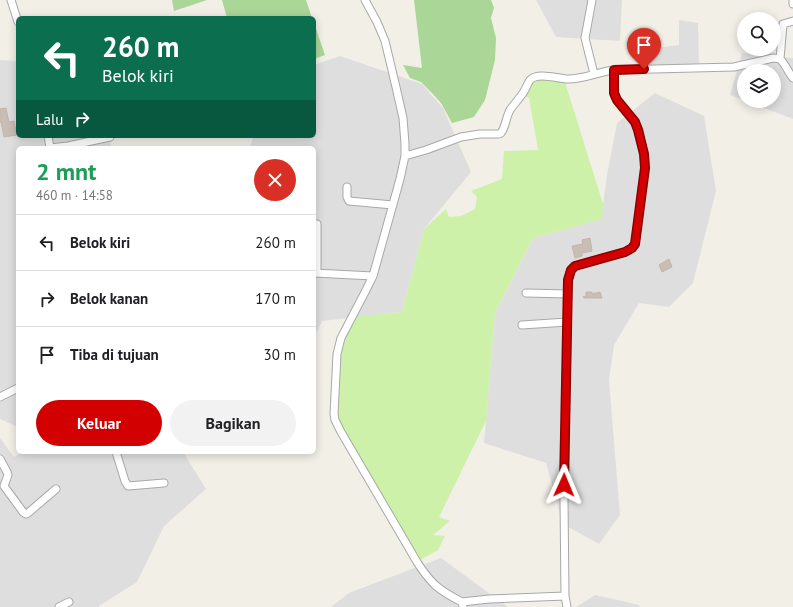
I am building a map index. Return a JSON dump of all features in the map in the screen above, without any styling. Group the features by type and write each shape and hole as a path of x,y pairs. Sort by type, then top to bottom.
{"street":[{"path":"11,0 16,16"},
{"path":"365,0 385,41 402,118 405,156 373,276 339,345 337,354 334,408 335,420 417,562 436,586 462,605 489,599 565,596"},
{"path":"592,0 585,38 594,74"},
{"path":"793,21 783,24 780,59 793,78"},
{"path":"405,156 461,137 501,133 510,111 531,79 537,76 570,79 614,70 734,67 773,58 780,59"},
{"path":"567,607 565,596 564,500 568,280 571,270 575,266 628,250 635,244 645,168 644,154 635,122 617,100 614,93 614,70"},
{"path":"68,146 105,138"},
{"path":"347,187 347,197 349,201 393,205"},
{"path":"316,248 317,224"},
{"path":"316,273 373,276"},
{"path":"526,293 568,294"},
{"path":"522,325 567,322"},
{"path":"0,397 16,389"},
{"path":"117,454 128,486 164,483"},
{"path":"0,459 8,475 4,486 26,514 56,489"},
{"path":"59,607 69,602"}],"shaded area":[{"path":"536,0 622,0 620,41 556,37"},
{"path":"679,20 698,23 699,66 645,69 640,50 679,45"},
{"path":"340,56 422,84 443,108 471,172 424,229 402,312 322,321 316,334 316,146 250,146 253,138 316,138 316,64"},
{"path":"741,56 773,56 793,58 793,119 764,108 781,108 781,64 739,64"},
{"path":"0,60 16,61 16,138 110,138 111,146 16,146 16,426 0,419"},
{"path":"737,70 737,98 730,95"},
{"path":"655,93 704,116 716,191 693,283 669,307 639,303 614,345 609,380 620,515 599,544 563,524 546,463 484,443 495,313 533,238 601,219 607,175 617,123"},
{"path":"0,438 14,457 20,454 184,454 206,489 164,526 137,582 99,607 0,607"},
{"path":"441,558 508,607 331,607 349,593"},
{"path":"595,595 639,605 640,607 576,607"}],"green space":[{"path":"172,0 207,0 174,11"},
{"path":"222,0 306,0 311,16 226,16"},
{"path":"414,0 491,0 494,8 491,18 496,38 495,60 485,100 474,117 452,123 441,103 421,82 410,78 403,65 422,68"},
{"path":"316,29 325,55 316,58"},
{"path":"534,77 564,79 603,204 602,219 533,238 495,313 486,421 439,517 450,521 433,535 445,536 438,550 417,562 335,420 337,354 352,317 402,312 424,229 446,209 449,217 461,216 475,209 477,197 471,191 502,179 504,151 538,150 529,98 522,94"}],"building":[{"path":"6,108 9,122 14,121 16,135 4,137 1,122 0,123 0,109"},
{"path":"590,238 592,251 582,253 582,256 575,258 572,246 583,244 582,240"},
{"path":"669,259 672,267 662,272 659,265"},
{"path":"586,292 592,292 592,294 600,292 602,298 584,298 583,297 586,296"}],"route":[{"path":"564,485 568,280 571,270 575,266 620,254 632,248 635,244 645,168 644,154 635,122 615,97 614,70 644,69"}]}
